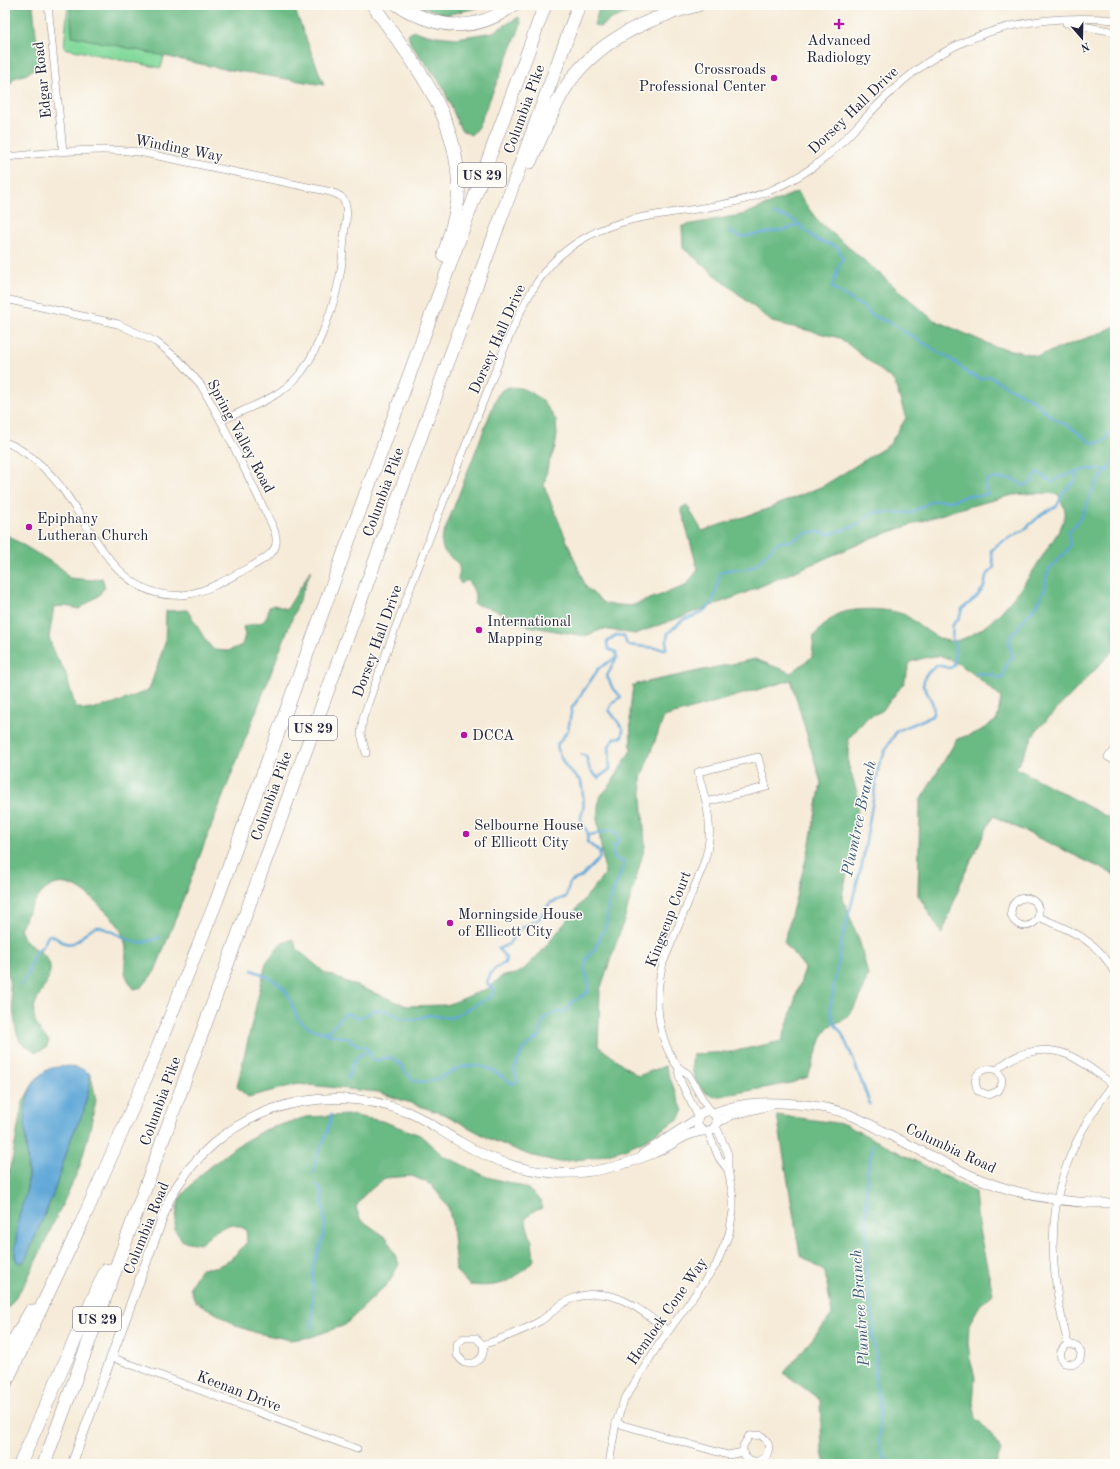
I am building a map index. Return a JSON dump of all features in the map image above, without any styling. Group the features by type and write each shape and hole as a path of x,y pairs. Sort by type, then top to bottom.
{"highway":[{"path":"373,5 438,102 451,135 457,168 456,210 419,345"},
{"path":"398,5 416,16 438,24 459,25 484,21 504,12 513,5"},
{"name":"Columbia Pike","path":"5,1384 81,1224 147,1075 216,902 419,345 545,5"},
{"name":"Columbia Pike","path":"44,1464 579,5"},
{"path":"477,282 553,111 565,88 579,70 607,44 630,29 658,16 698,5"},
{"path":"20,1464 150,1173"},
{"path":"5,1356 81,1224"}],"street":[{"name":"Edgar Road","path":"48,5 63,151"},
{"name":"Dorsey Hall Drive","path":"366,753 361,734 363,718 424,551 519,314 530,293 547,268 578,242 608,226 647,216 720,205 747,199 792,180 813,167 845,141 887,95 912,72 935,56 982,34 1004,27 1042,21 1096,19 1115,20"},
{"name":"Dorsey Hall Drive","path":"1042,21 1070,23 1115,32"},
{"name":"Winding Way","path":"5,158 63,151 102,150 139,152 327,191 340,196 343,200 346,214 340,274 328,315 314,354 301,374 293,383 277,394 221,421"},
{"name":"Spring Valley Road","path":"5,299 104,320 130,328 167,350 191,372 201,385 221,421 272,525 277,538 277,546 274,551 260,562 204,589 178,595 155,593 145,589 125,576 113,563 51,475 26,453 5,442"},
{"path":"1115,750 1108,757 1115,761"},
{"name":"Kingscup Court","path":"706,802 766,787 758,757 698,772 706,802 711,831 708,850 703,866 663,963 659,978 657,1002 660,1024 666,1045 679,1068 687,1073 715,1118"},
{"path":"1022,898 1034,901 1038,906 1038,917 1032,925 1019,925 1012,916 1013,906 1022,898"},
{"path":"1038,917 1085,938 1106,958 1115,974"},
{"path":"997,1070 1003,1064 1023,1054 1046,1049 1057,1050 1079,1060 1114,1084 1080,1133 1073,1147 1067,1161 1057,1200 1053,1236 1054,1278 1059,1312 1068,1344"},
{"name":"Kingscup Court","path":"679,1068 677,1075 692,1102 697,1118"},
{"name":"Columbia Road","path":"72,1464 161,1221 178,1183 210,1146 238,1125 271,1110 291,1103 332,1098 372,1102 412,1114 480,1154 500,1162 535,1171 554,1173 603,1170 655,1153 688,1134 705,1131"},
{"name":"Columbia Road","path":"637,1159 697,1118 704,1111 715,1118 779,1103 803,1104 843,1113 971,1175 999,1186 1057,1200 1092,1203 1115,1202"},
{"path":"697,1118 698,1126 705,1131 715,1118"},
{"name":"Hemlock Cone Way","path":"608,1464 616,1423 624,1400 633,1383 668,1331 716,1265 724,1246 733,1211 732,1184 728,1170 728,1154 715,1118"},
{"name":"Hemlock Cone Way","path":"705,1131 719,1158 728,1170"},
{"path":"483,1345 530,1327 565,1302 586,1294 612,1295 623,1299 636,1306 668,1331"},
{"name":"Keenan Drive","path":"111,1357 357,1449"},
{"path":"616,1423 728,1455 743,1452"}],"green space":[{"path":"5,5 33,5 39,65 27,74 14,78 5,93 5,72 10,68 5,52"},
{"path":"68,5 177,5 161,68 64,48"},
{"path":"70,5 293,5 324,85 219,68 72,36"},
{"path":"417,5 489,5 446,15"},
{"path":"600,5 650,5 611,19 600,27 594,25"},
{"path":"519,17 521,23 519,30 478,127 471,135 461,130 442,85 410,43 408,34 415,31 427,35 457,38 493,32"},
{"path":"5,93 8,101 5,101"},
{"path":"797,192 817,220 932,319 993,346 1038,356 1103,332 1115,326 1115,649 1036,731 1016,768 1115,821 1115,875 993,816 963,877 942,934 918,895 920,801 957,739 978,732 997,720 1001,698 968,670 947,658 933,656 910,662 904,683 882,711 868,717 848,739 848,764 859,798 853,847 842,896 860,943 868,975 859,1000 845,1019 828,1027 822,1037 808,1077 791,1083 715,1097 703,1091 693,1074 693,1054 731,1052 782,1041 805,968 784,942 809,848 821,783 791,680 664,717 641,778 645,846 626,914 600,990 598,1046 638,1076 665,1066 683,1111 680,1118 645,1140 622,1150 592,1158 559,1162 529,1155 490,1139 446,1115 378,1092 298,1084 248,1097 237,1087 266,963 280,944 293,939 297,949 325,973 407,1006 447,1005 489,988 502,976 515,974 523,970 542,951 605,874 597,818 599,798 611,784 631,750 630,711 633,685 755,659 791,673 812,657 814,635 830,619 842,612 870,609 899,613 910,618 935,636 949,641 955,641 969,636 983,628 996,617 1030,576 1056,536 1065,516 1065,511 1058,494 1036,493 1013,495 955,510 875,537 738,596 635,634 603,629 585,636 527,626 495,610 474,604 475,594 473,588 467,580 461,584 458,579 458,564 446,553 441,540 497,396 502,390 509,387 521,388 532,393 543,401 556,420 557,435 555,448 548,465 544,486 586,587 605,604 631,606 685,586 698,570 681,508 687,505 702,531 767,509 823,486 889,445 906,418 894,381 840,338 772,322 683,248 682,226 745,214"},
{"path":"5,534 61,568 69,578 92,580 102,578 105,587 98,596 79,609 65,606 54,607 49,637 53,651 65,671 75,706 85,710 114,704 149,690 165,643 166,611 187,610 203,636 214,650 228,651 242,645 245,635 243,627 264,621 268,614 269,607 274,605 287,609 311,570 155,971 142,987 134,989 125,973 126,947 118,925 109,914 81,890 69,885 59,884 50,887 41,894 27,915 20,929 24,939 47,958 50,966 47,982 39,996 34,1011 35,1019 40,1031 49,1041 46,1048 36,1052 20,1042 16,1029 5,953"},
{"path":"89,1073 96,1100 79,1169 26,1282 5,1312 5,1184 13,1156 22,1104 35,1080 29,1095 25,1128 28,1180 25,1199 19,1217 15,1256 17,1262 26,1258 52,1197 72,1136 83,1113 90,1083"},
{"path":"350,1115 382,1121 420,1135 442,1155 487,1177 528,1189 541,1201 542,1208 532,1212 525,1220 532,1242 534,1260 519,1274 506,1282 481,1286 469,1285 456,1271 452,1223 448,1207 432,1185 412,1176 385,1178 364,1195 356,1207 360,1219 387,1238 399,1264 390,1281 345,1325 311,1337 291,1340 257,1333 239,1327 195,1301 190,1287 201,1268 216,1267 232,1258 247,1242 246,1229 231,1224 217,1230 200,1244 183,1241 174,1229 179,1199 199,1176 235,1147 264,1130 306,1117"},
{"path":"777,1115 844,1124 975,1192 978,1225 993,1294 980,1305 969,1324 968,1343 970,1359 975,1377 973,1403 976,1418 990,1433 1001,1451 996,1464 825,1464 822,1452 820,1400 784,1373 832,1315 825,1272 800,1255"}],"water":[{"path":"70,1066 82,1069 89,1073 90,1083 83,1113 72,1136 52,1197 26,1258 22,1263 17,1262 15,1256 17,1226 28,1181 25,1123 29,1094 34,1081 44,1072 56,1067"}],"waterway":[{"path":"774,214 794,220 817,240 837,247 843,258 838,268 832,288 863,307 873,316 890,323 955,362 967,373 981,379 989,376 1032,399 1053,418 1071,427 1091,443 1101,442 1107,439 1108,433 1115,431"},
{"path":"729,231 740,237 788,229 799,224"},
{"path":"582,755 586,756 590,770 598,778 610,769 609,746 615,738 622,737 623,729 609,710 613,702 621,697 612,687 607,676 617,657 616,652 608,649 607,642 616,635 624,636 627,645 666,649 668,633 684,619 695,616 708,608 714,599 720,573 728,570 747,569 756,565 777,543 794,540 806,533 819,532 830,534 863,523 866,517 875,512 911,513 930,502 938,500 951,501 969,495 978,496 988,494 985,486 987,480 990,479 1013,479 1024,486 1032,482 1037,472 1052,482 1060,477 1085,469 1108,470 1115,459"},
{"name":"Plumtree Branch","path":"870,1104 852,1056 842,1034 834,1023 830,1008 843,936 862,864 879,765 888,745 897,731 932,716 933,704 923,686 925,676 936,665 950,668 954,666 955,644 952,638 953,624 959,619 962,609 977,597 984,587 986,577 994,567 991,551 998,544 1024,530 1042,514 1057,506 1063,493 1075,481 1078,471"},
{"name":"Plumtree Branch","path":"976,673 993,675 999,679 1003,678 1006,665 1013,656 1009,645 1010,637 1038,603 1045,589 1049,569 1067,551 1070,544 1068,534 1083,514 1095,485 1107,471"},
{"path":"324,1031 329,1031 346,1013 359,1018 375,1010 388,1011 402,1018 414,1020 428,1015 451,1018 492,996 494,990 487,983 488,979 493,970 505,963 506,957 498,949 509,944 516,932 539,919 550,903 566,897 570,882 581,877 599,859 600,852 587,842 588,833 581,819 584,803 581,781 565,765 560,756 557,745 568,730 572,708 599,668 617,657"},
{"path":"252,970 263,974 283,988 290,1000 297,1018 303,1024 323,1033 351,1038 351,1042 367,1048 373,1061 391,1057 398,1062 413,1080 426,1082 459,1068 475,1066 492,1070 513,1084 517,1082 514,1069 521,1054 525,1048 540,1036 544,1020 554,1013 566,1011 573,1001 583,996 588,991 589,984 585,970 586,960 595,948 606,926 608,905 624,865 623,862 614,858 613,855 614,848 620,840 618,834 611,829 589,835"},
{"path":"20,985 28,974 34,953 43,946 48,936 51,935 63,942 70,943 79,940 92,928 101,927 138,942 151,941 160,937"},
{"path":"348,1079 354,1061 360,1055 369,1053"},
{"path":"314,1173 317,1158 328,1130 331,1115"},
{"name":"Plumtree Branch","path":"873,1145 867,1173 866,1265 868,1292 874,1319 873,1338 876,1357 875,1378 880,1405 879,1444 883,1456 892,1464"},
{"path":"312,1327 313,1266 322,1241 325,1226 322,1194 317,1184"}],"place":[{"name":"Advanced Radiology","path":"839,24"},
{"name":"Crossroads Professional Center","path":"774,78"},
{"name":"Epiphany Lutheran Church","path":"29,527"},
{"name":"International Mapping","path":"479,630"},
{"name":"DCCA","path":"464,735"},
{"name":"Selbourne House of Ellicott City","path":"466,834"},
{"name":"Morningside House of Ellicott City","path":"450,923"}]}
